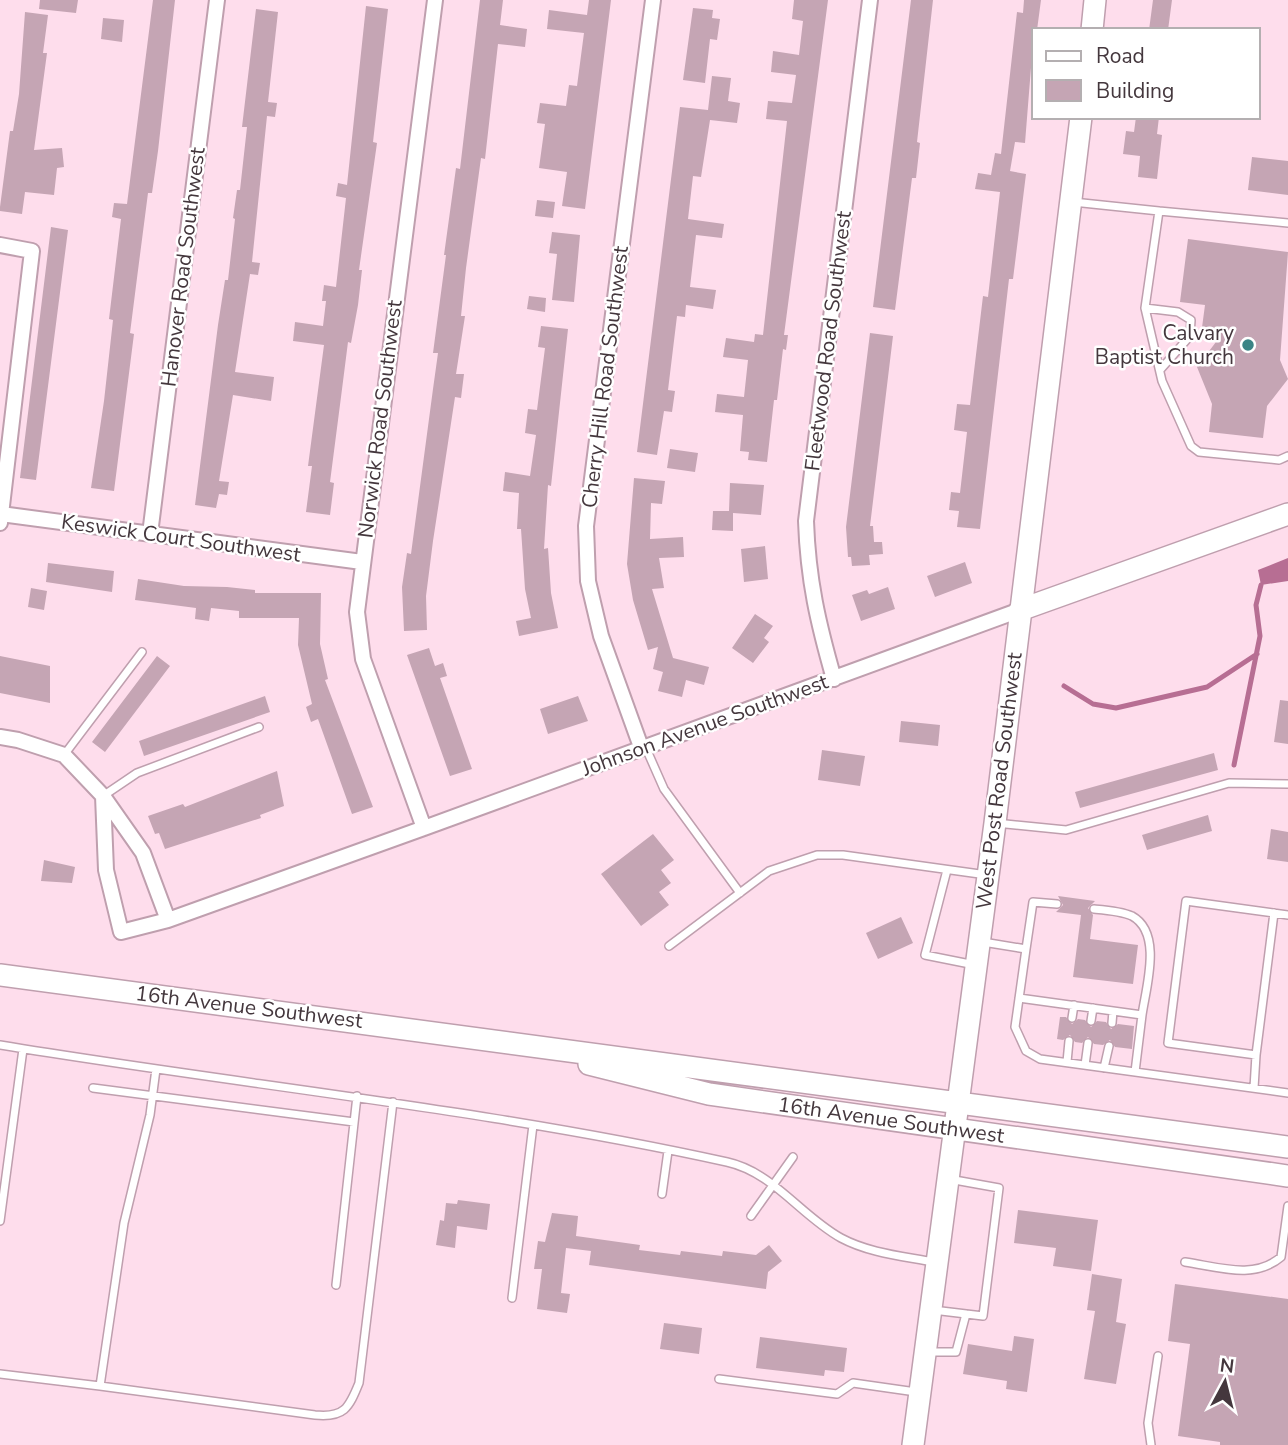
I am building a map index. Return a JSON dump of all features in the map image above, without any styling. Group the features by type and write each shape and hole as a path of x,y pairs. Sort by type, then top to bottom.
{"main road":[{"path":"1092,28 1096,0"},
{"name":"West Post Road Southwest","path":"913,1445 995,823 1081,119"},
{"name":"Johnson Avenue Southwest","path":"1020,610 1288,514"},
{"name":"16th Avenue Southwest","path":"0,975 1288,1147"},
{"name":"16th Avenue Southwest","path":"498,1040 709,1094 1288,1176"}],"street":[{"name":"Hanover Road Southwest","path":"150,534 217,0"},
{"name":"Norwick Road Southwest","path":"424,828 363,659 357,612 435,0"},
{"name":"Cherry Hill Road Southwest","path":"643,746 601,636 588,581 586,526 653,0"},
{"name":"Fleetwood Road Southwest","path":"834,679 807,571 806,521 870,0"},
{"path":"0,245 32,251 1,519"},
{"name":"Keswick Court Southwest","path":"1,519 150,534 362,562"},
{"name":"Johnson Avenue Southwest","path":"103,796 106,870 121,932 168,919 424,828 1020,610"},
{"path":"0,737 64,755 103,796 143,853 168,919"}],"lane":[{"path":"1071,201 1288,223"},
{"path":"1159,211 1145,308 1160,370 1191,446 1199,452 1279,460 1288,456"},
{"path":"1145,308 1178,312 1191,320 1190,336 1160,370"},
{"path":"64,755 142,652"},
{"path":"103,796 137,774 259,727"},
{"path":"643,746 664,789 740,893"},
{"path":"995,823 1066,830 1229,783 1288,784"},
{"path":"669,946 769,871 817,855 843,855 988,876"},
{"path":"947,870 925,955 975,965"},
{"path":"1256,1055 1168,1042 1186,901 1288,915"},
{"path":"1057,904 1033,902 1015,1027 1018,1041 1026,1051 1040,1059 1288,1093"},
{"path":"1094,909 1131,916 1146,930 1149,954 1135,1072"},
{"path":"1254,1088 1274,913"},
{"path":"978,941 1026,949"},
{"path":"1019,998 1142,1014"},
{"path":"1072,1018 1074,1005"},
{"path":"1091,1021 1093,1008"},
{"path":"1112,1023 1114,1011"},
{"path":"1067,1062 1069,1041"},
{"path":"1085,1065 1088,1043"},
{"path":"0,1045 357,1096 533,1125 731,1163 773,1184 840,1237 880,1252 937,1262"},
{"path":"1104,1068 1109,1046"},
{"path":"0,1221 23,1049"},
{"path":"100,1387 124,1223 156,1069"},
{"path":"93,1088 355,1122"},
{"path":"336,1285 357,1096"},
{"path":"0,1374 332,1417 344,1410 359,1383 393,1102"},
{"path":"513,1298 533,1125"},
{"path":"662,1194 668,1151"},
{"path":"751,1216 793,1157"},
{"path":"931,1310 983,1316 999,1188 948,1179"},
{"path":"1185,1262 1254,1272 1269,1267 1282,1257 1288,1206"},
{"path":"925,1352 956,1352 967,1314"},
{"path":"1151,1445 1148,1423 1158,1356"},
{"path":"719,1379 837,1394 853,1383 920,1392"}],"shaded area":[{"path":"1288,558 1288,581 1261,585 1258,570"}],"building":[{"path":"40,0 78,0 76,13 39,9"},
{"path":"153,0 175,0 158,151 152,193 148,193 130,333 134,334 114,491 91,488 104,401 113,320 109,319 121,219 112,217 114,203 127,204"},
{"path":"480,0 503,0 500,25 527,29 525,47 498,44 485,159 481,158 461,316 465,316 456,374 464,374 461,398 455,397 433,541 426,596 427,630 404,631 402,587 407,553 411,554 438,353 433,353 444,255 456,168 460,169"},
{"path":"589,0 611,0 585,209 562,206 567,172 539,168 545,124 537,123 540,103 566,106 569,85 577,86 584,33 547,29 549,10 587,15"},
{"path":"794,0 828,0 784,335 788,335 786,350 783,349 777,400 774,400 767,462 748,460 749,452 740,451 743,415 715,412 717,394 744,397 748,360 723,357 726,338 754,342 755,334 763,335 787,121 766,119 768,101 792,103 796,75 771,72 773,51 799,55 803,21 792,19"},
{"path":"911,0 933,0 917,142 920,143 916,178 912,178 895,310 873,307"},
{"path":"1024,0 1041,0 1037,28 1032,28 1025,143 1015,142 1010,171 1026,174 1013,279 1009,279 980,529 957,527 959,511 949,510 951,492 960,493 967,432 954,430 957,404 970,405 983,296 988,297 1000,192 975,189 978,173 991,175 995,153 1001,154 1017,12 1023,13"},
{"path":"1153,0 1172,0 1168,28 1149,28"},
{"path":"366,6 388,9 373,142 377,143 359,270 362,270 358,305 351,343 348,342 330,482 334,483 330,515 306,512 312,466 308,466 324,345 293,341 295,322 323,326 326,301 322,301 324,285 336,287 346,198 336,196 338,183 347,185"},
{"path":"693,8 713,10 712,18 720,19 717,40 710,39 705,83 683,80"},
{"path":"256,9 278,12 268,102 277,103 275,117 267,116 252,262 260,263 258,275 250,274 235,372 274,377 271,401 233,395 219,481 229,482 227,495 219,494 216,508 195,505 218,325 225,280 228,280 237,190 240,190 247,127 242,127"},
{"path":"25,12 48,15 43,53 47,53 34,150 62,148 64,167 57,168 54,195 25,192 22,214 0,211 0,207 10,131 13,131 19,94"},
{"path":"103,18 124,20 122,42 101,39"},
{"path":"712,76 731,78 728,101 740,103 737,123 710,120 701,177 693,176 688,219 724,224 722,238 696,235 690,287 716,290 713,309 686,305 685,317 677,316 668,390 675,391 672,412 664,411 657,455 637,452 680,107 708,110"},
{"path":"1136,119 1159,119 1157,134 1162,135 1157,179 1138,177 1140,156 1123,154 1126,131 1134,132"},
{"path":"1252,157 1288,161 1288,195 1248,190"},
{"path":"537,200 555,202 553,218 535,216"},
{"path":"51,227 68,230 36,480 20,478"},
{"path":"552,232 580,235 574,302 552,300 557,254 549,253"},
{"name":"Calvary Baptist Church","path":"1188,239 1288,252 1280,360 1288,379 1267,406 1263,438 1209,432 1212,404 1197,367 1219,338 1201,335 1205,305 1180,302"},
{"path":"529,296 546,298 545,312 527,309"},
{"path":"541,326 568,329 551,486 548,485 544,549 548,548 551,593 558,628 519,636 516,621 531,618 525,589 521,529 517,529 519,493 503,491 505,472 530,476 536,435 525,433 528,409 537,410 545,348 538,347"},
{"path":"870,333 893,336 870,526 873,526 874,542 882,542 883,554 869,555 870,565 852,566 851,557 848,557 846,527"},
{"path":"670,449 698,453 695,472 667,468"},
{"path":"634,478 665,481 662,504 651,503 650,539 683,537 684,557 659,558 664,588 652,589 673,658 709,667 704,685 686,680 682,697 658,691 663,672 653,669 658,647 648,650 633,600 627,564"},
{"path":"730,483 764,485 761,515 733,513 733,531 712,530 713,511 729,511"},
{"path":"765,546 768,579 744,582 741,549"},
{"path":"965,562 972,583 935,597 927,576"},
{"path":"48,563 114,571 112,592 46,582"},
{"path":"138,579 184,586 255,590 255,593 321,593 320,644 328,679 325,680 373,807 352,814 318,719 311,722 306,707 312,704 298,645 299,618 239,618 239,611 211,608 209,621 195,619 196,608 135,600"},
{"path":"888,587 895,609 861,621 852,595 867,590 869,594"},
{"path":"31,588 47,591 44,610 28,607"},
{"path":"755,614 773,626 764,638 769,642 753,663 732,648"},
{"path":"429,648 435,666 443,663 447,676 440,678 472,769 450,776 407,655"},
{"path":"0,656 50,666 50,703 0,693"},
{"path":"157,656 170,666 105,752 92,742"},
{"path":"265,696 270,712 144,756 139,741"},
{"path":"578,696 588,721 548,734 540,709"},
{"path":"1280,700 1288,701 1288,744 1274,742"},
{"path":"901,721 940,725 938,746 899,742"},
{"path":"822,750 865,756 860,786 818,780"},
{"path":"1214,753 1218,770 1080,808 1075,792"},
{"path":"277,771 284,806 260,815 261,818 165,849 159,833 155,834 148,816 183,804 185,807"},
{"path":"1208,815 1212,831 1147,850 1142,835"},
{"path":"1271,829 1288,832 1288,862 1267,859"},
{"path":"653,834 674,860 661,870 671,883 659,892 669,905 641,926 601,874"},
{"path":"44,860 75,867 72,883 41,881"},
{"path":"1058,896 1095,901 1088,908 1093,915 1090,939 1138,945 1133,984 1073,977 1081,915 1056,912 1063,905"},
{"path":"901,917 913,943 878,959 866,933"},
{"path":"1060,1017 1066,1017 1072,1024 1078,1019 1085,1020 1091,1027 1097,1021 1106,1022 1111,1029 1118,1024 1134,1026 1132,1049 1115,1047 1110,1040 1103,1045 1094,1044 1088,1037 1082,1043 1075,1042 1070,1035 1063,1040 1057,1039"},
{"path":"458,1200 490,1204 487,1230 457,1226 455,1248 436,1245 440,1220 444,1221 446,1203 457,1204"},
{"path":"1018,1210 1098,1220 1091,1271 1053,1266 1056,1248 1014,1243"},
{"path":"552,1213 578,1216 576,1236 640,1245 639,1250 680,1255 681,1251 722,1256 723,1251 756,1255 769,1245 782,1261 768,1272 766,1289 589,1265 591,1251 566,1248 561,1293 570,1294 567,1313 537,1309 542,1269 534,1269 538,1241 545,1242"},
{"path":"1092,1274 1122,1279 1116,1322 1126,1324 1116,1384 1084,1379 1095,1311 1087,1310"},
{"path":"1175,1284 1288,1299 1288,1445 1220,1445 1220,1442 1178,1436 1190,1344 1168,1341"},
{"path":"664,1323 702,1328 699,1354 660,1349"},
{"path":"1014,1336 1034,1339 1027,1392 1006,1389 1007,1381 963,1374 968,1344 1012,1351"},
{"path":"760,1337 847,1348 844,1372 825,1370 824,1376 756,1368"}],"waterway":[{"path":"1234,765 1260,636 1256,605 1261,585"},
{"path":"1064,686 1093,704 1116,708 1207,687 1257,654"}],"place":[{"name":"Calvary Baptist Church","path":"1248,345"}]}
